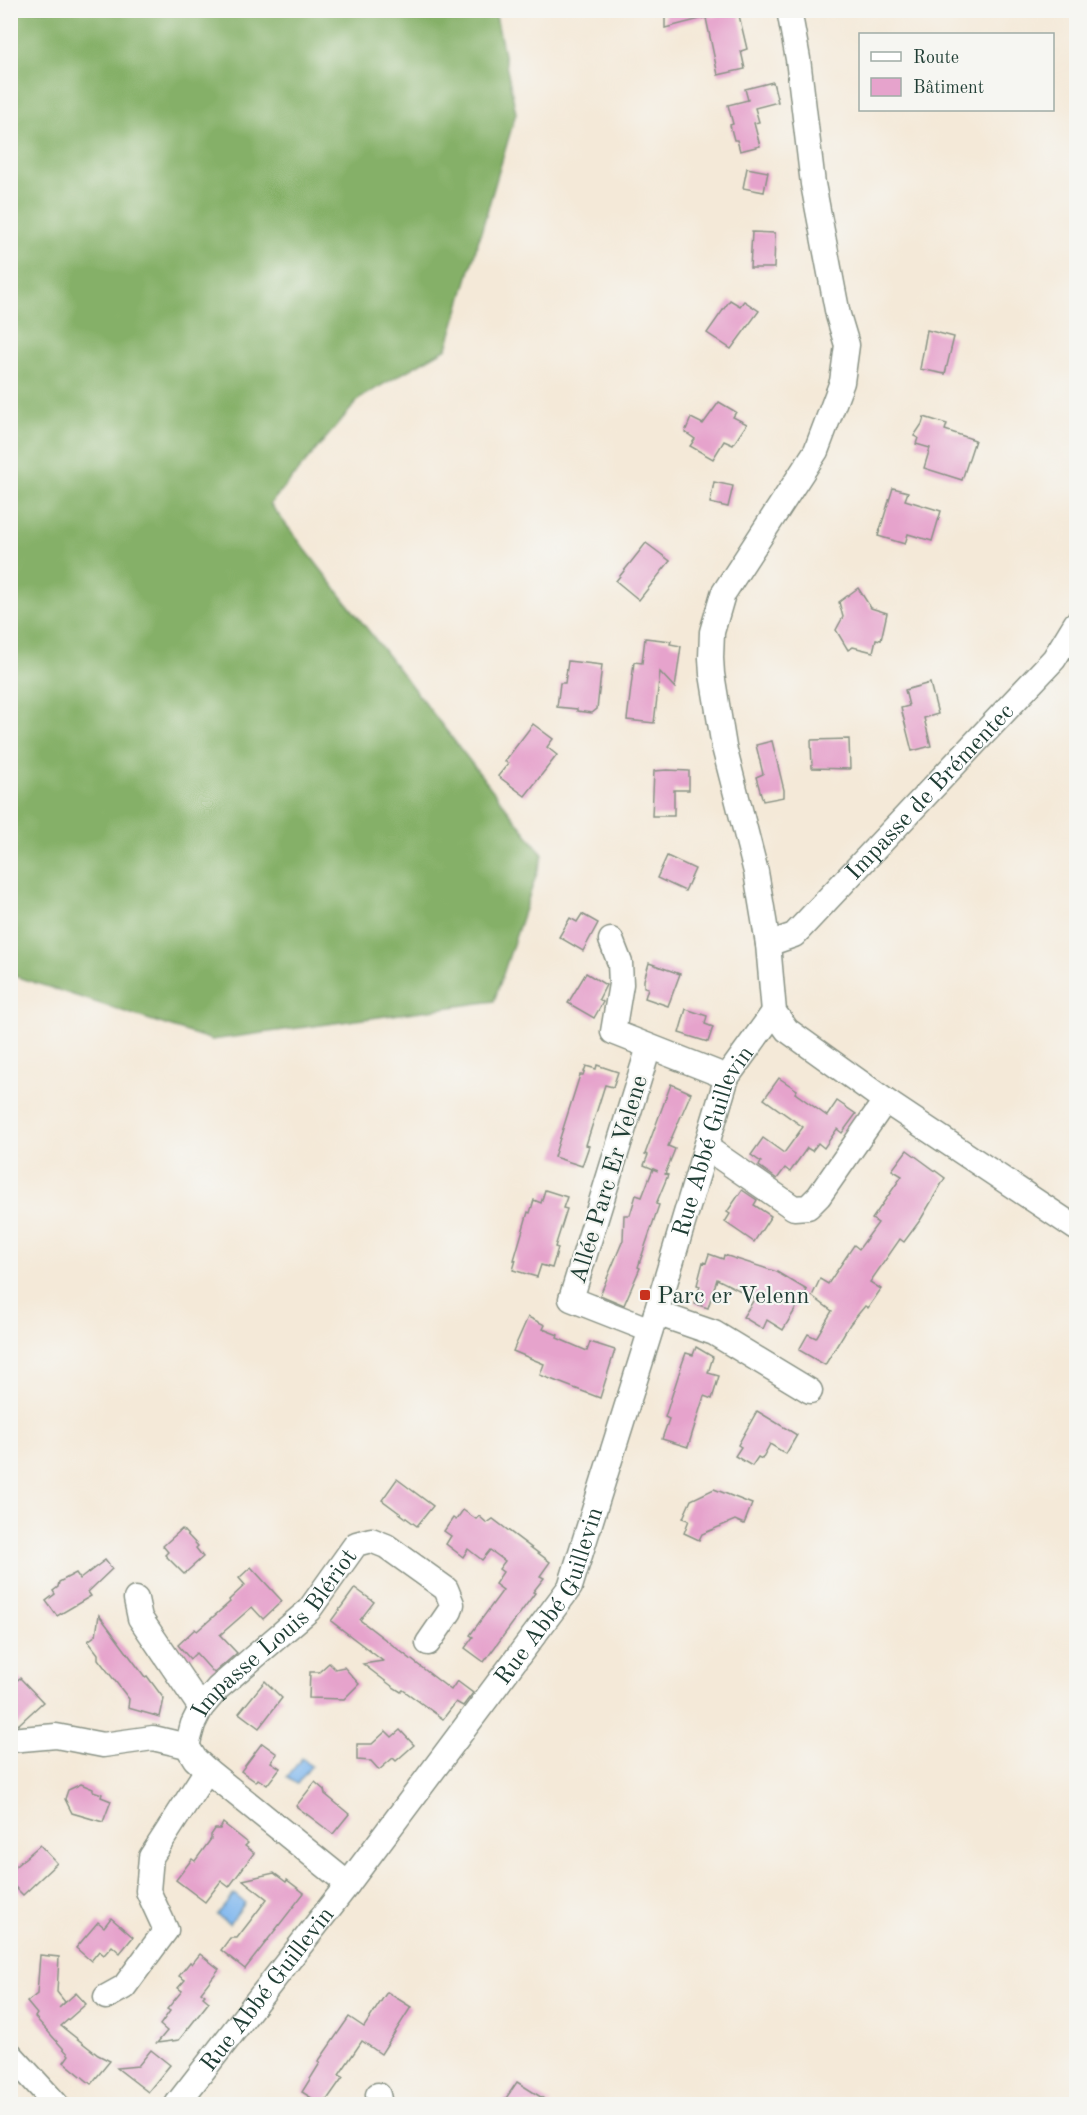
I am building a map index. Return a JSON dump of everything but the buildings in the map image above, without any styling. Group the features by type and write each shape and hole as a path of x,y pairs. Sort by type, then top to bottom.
{"street":[{"path":"789,10 798,60 813,184 838,315 847,345 842,382 816,450 723,594 712,632 712,674 724,747 756,872 768,944 774,1012 787,1030 885,1101 1077,1228"},
{"name":"Impasse de Brémentec","path":"768,944 794,935 1054,658 1077,623"},
{"name":"Allée Parc Er Velene","path":"611,940 620,963 621,974 614,1032 727,1077"},
{"name":"Rue Abbé Guillevin","path":"177,2104 348,1884 570,1587 727,1077 774,1012"},
{"name":"Allée Parc Er Velene","path":"649,1047 571,1299 653,1322"},
{"path":"707,1148 794,1208 808,1207 819,1196 885,1101"},
{"path":"653,1322 714,1333 810,1391"},
{"name":"Impasse Louis Blériot","path":"187,1746 193,1724 201,1708 218,1688 309,1610 356,1544 371,1540 386,1546 446,1589 452,1604 450,1611 428,1643"},
{"path":"136,1599 140,1618 201,1708"},
{"path":"10,1740 56,1736 103,1744 153,1738 187,1746 195,1759 207,1770 348,1884"},
{"path":"106,1997 124,1987 166,1930 148,1891 151,1857 207,1770"},
{"path":"10,2054 56,2104"}],"green space":[{"path":"11,10 495,11 516,113 447,348 361,397 270,504 543,855 494,1001 212,1040 11,975"}],"water":[{"path":"302,1758 311,1766 297,1784 287,1777"},
{"path":"234,1894 245,1903 229,1924 217,1915"}],"place":[{"name":"Parc er Velenn","path":"645,1295"}]}
